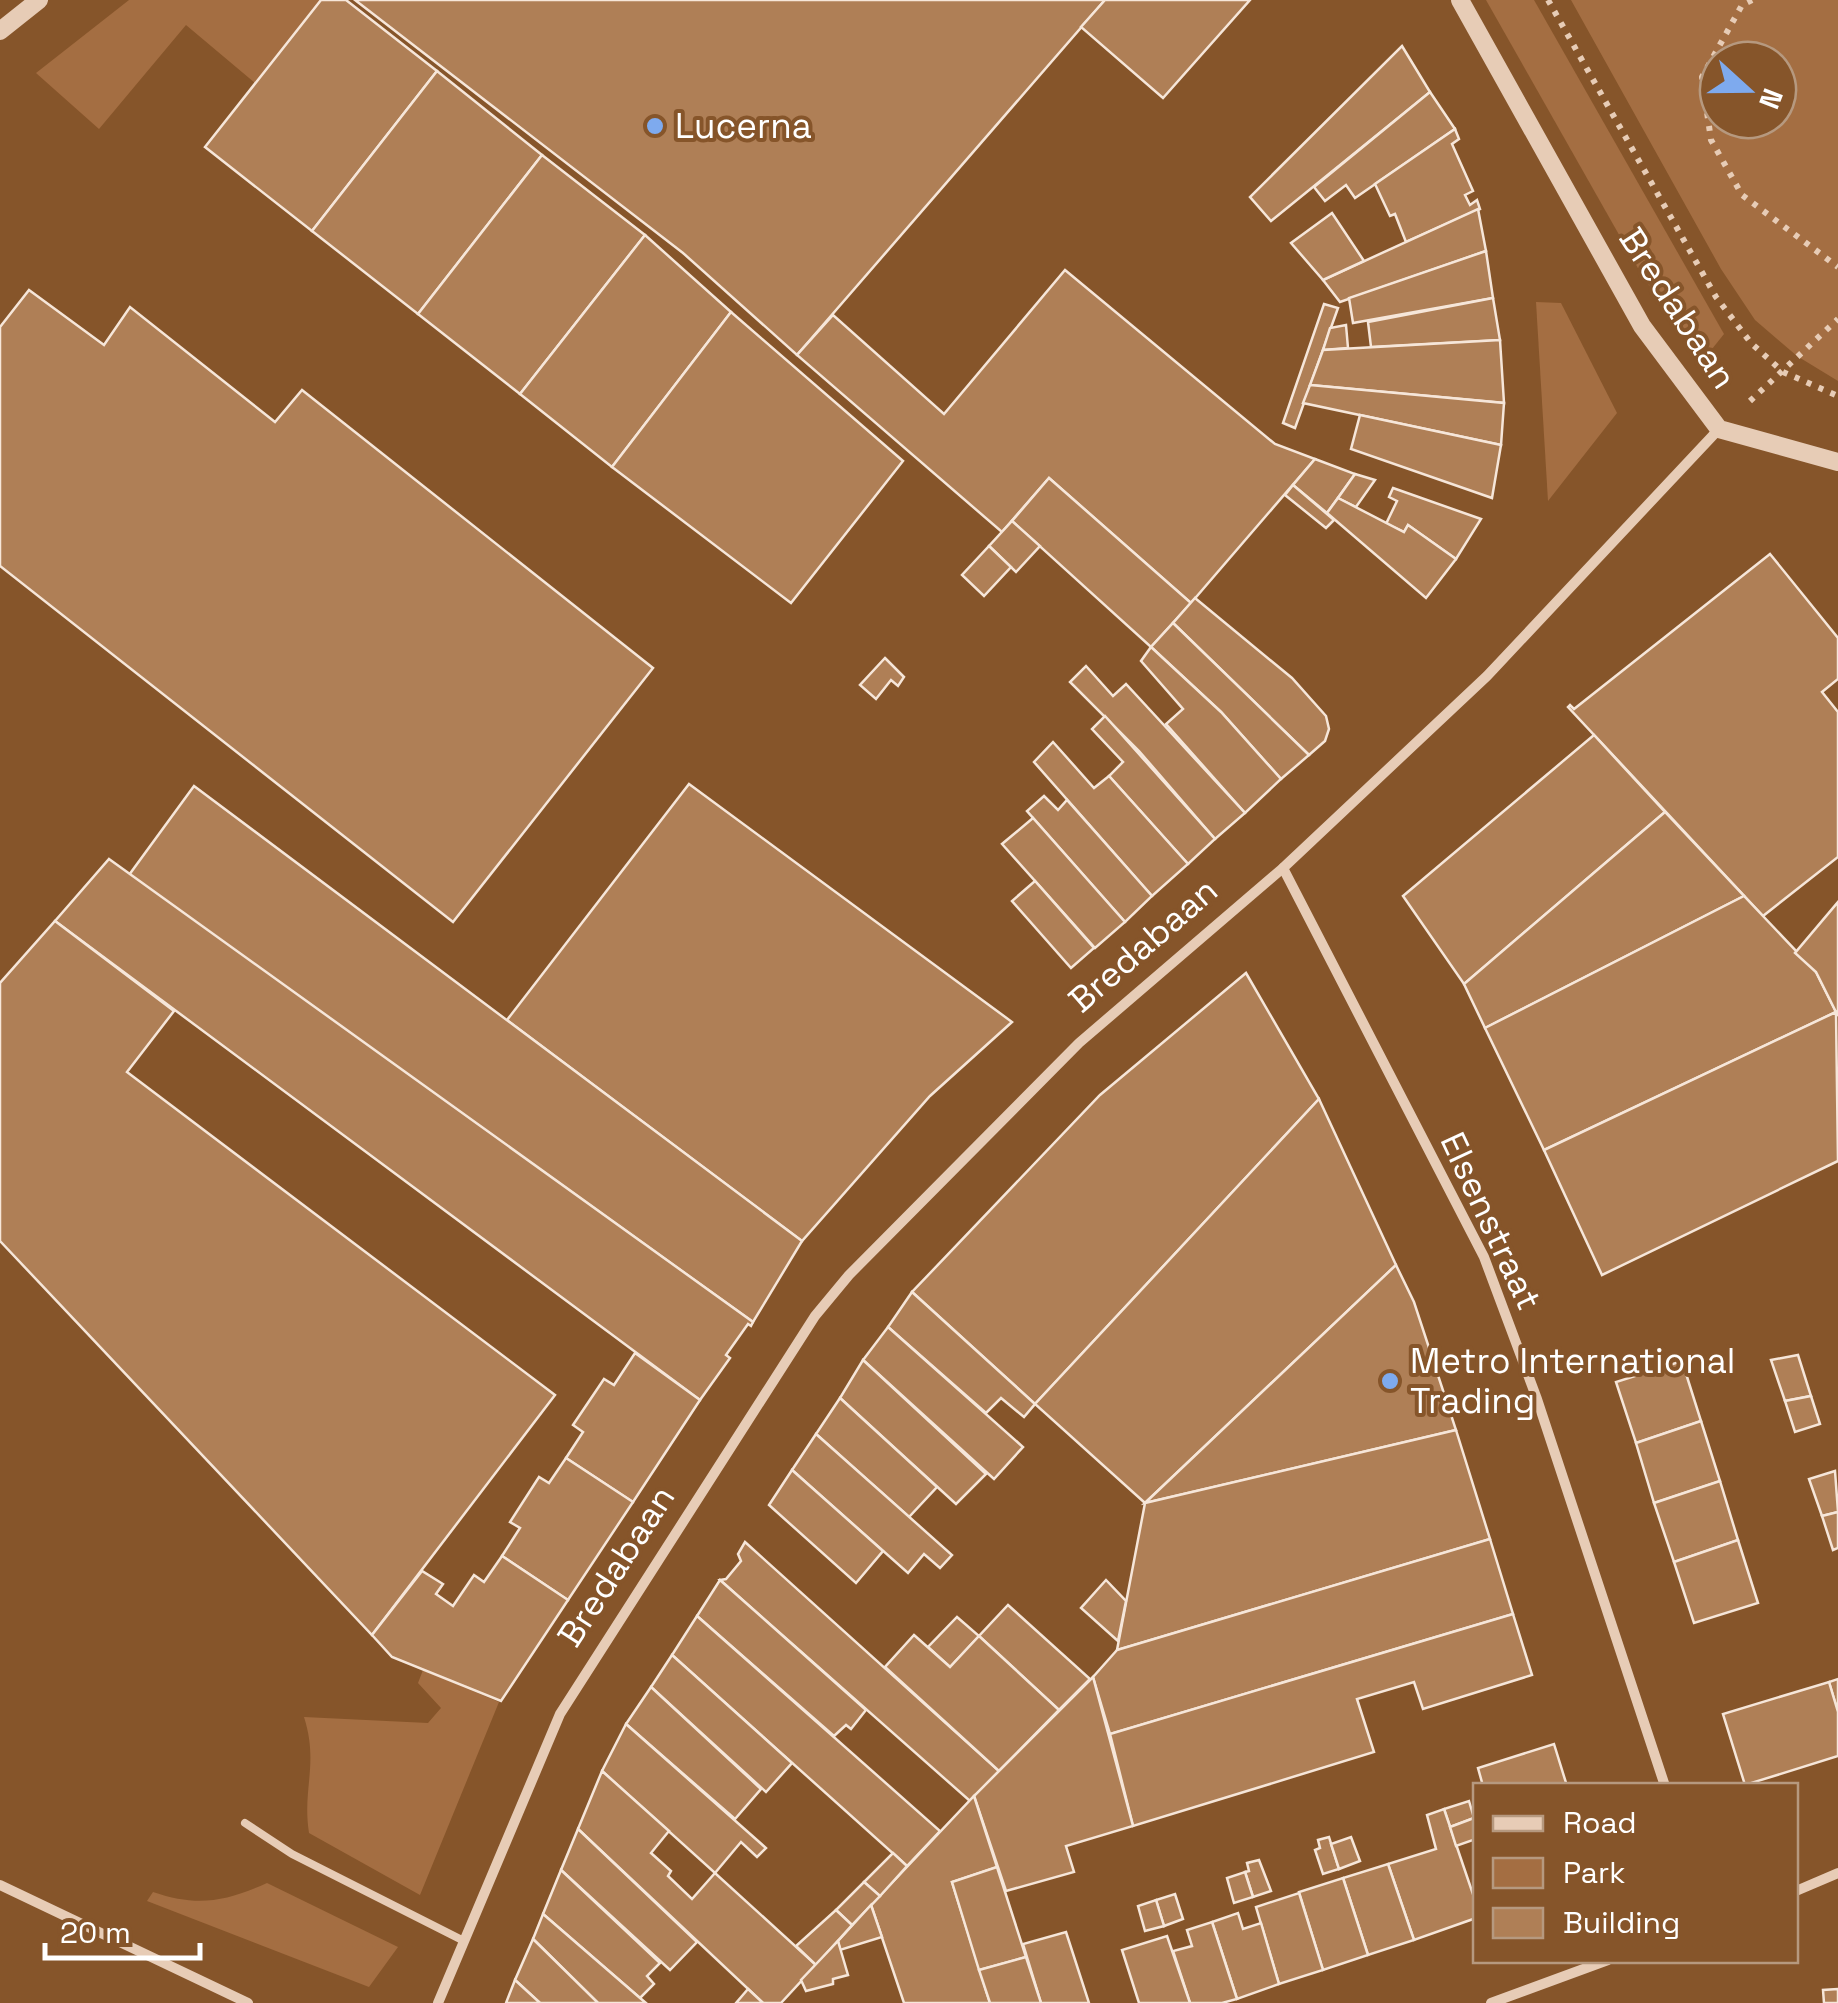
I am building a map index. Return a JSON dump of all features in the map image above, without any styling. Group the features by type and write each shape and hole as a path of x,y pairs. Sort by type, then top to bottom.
{"street":[{"path":"0,31 39,0"},
{"name":"Bredabaan","path":"438,2003 560,1714 815,1316 850,1275 1079,1043 1283,868 1487,676 1719,429 1642,326 1460,0"},
{"path":"1719,429 1838,462"},
{"name":"Elsenstraat","path":"1283,868 1484,1257 1537,1399 1664,1783"},
{"path":"1798,1890 1837,1875"},
{"path":"0,1885 248,2003"},
{"path":"1491,2003 1600,1963"}],"lane":[{"path":"245,1822 292,1854 464,1941"}],"path":[{"path":"1548,0 1716,297 1751,344 1782,372 1838,396"},
{"path":"1752,0 1742,5 1702,77 1711,140 1742,195 1838,267"},
{"path":"1719,429 1838,320"}],"green space":[{"path":"129,0 321,0 255,83 186,25 99,129 36,73"},
{"path":"1486,0 1534,0 1724,334 1708,354 1670,315 1643,277"},
{"path":"1571,0 1838,0 1838,381 1797,356 1755,320 1721,269"},
{"path":"1536,302 1561,303 1617,413 1548,501"},
{"path":"423,1670 499,1702 420,1895 309,1833 310,1749 304,1717 428,1723 441,1708 418,1683"},
{"path":"267,1883 398,1947 369,1987 147,1901 153,1892 183,1900 211,1900 238,1895"}],"building":[{"path":"321,0 346,0 437,71 312,231 205,147"},
{"path":"355,0 1105,0 797,355 683,253"},
{"path":"1105,0 1250,0 1163,98 1081,27"},
{"path":"1402,46 1430,92 1271,221 1250,197"},
{"path":"437,71 542,155 418,314 312,231"},
{"path":"1430,92 1455,129 1355,198 1346,185 1325,201 1314,187"},
{"path":"1455,129 1459,139 1452,144 1473,191 1465,195 1470,205 1477,200 1480,209 1406,242 1395,214 1390,216 1375,184"},
{"path":"542,155 645,235 520,394 418,314"},
{"path":"1478,209 1486,251 1340,302 1323,280"},
{"path":"1332,213 1364,261 1323,280 1291,243"},
{"path":"645,235 731,312 612,467 520,394"},
{"path":"1486,251 1493,298 1353,323 1349,298"},
{"path":"1065,270 1275,444 1315,459 1191,603 1049,478 1002,532 797,355 833,315 944,414"},
{"path":"29,290 104,345 130,307 275,422 302,390 653,668 453,922 0,566 0,327"},
{"path":"1493,298 1500,340 1371,347 1368,322"},
{"path":"1324,304 1338,308 1295,428 1283,423"},
{"path":"731,312 903,461 791,603 612,467"},
{"path":"1346,325 1348,348 1323,350 1330,328"},
{"path":"1500,340 1504,403 1310,385 1323,350"},
{"path":"1310,385 1504,403 1501,445 1303,403"},
{"path":"1360,415 1501,445 1492,498 1351,449"},
{"path":"1315,459 1355,474 1327,513 1293,485"},
{"path":"1355,474 1375,480 1356,507 1338,498"},
{"path":"1049,478 1191,603 1151,647 1012,521"},
{"path":"1293,485 1334,520 1326,528 1285,495"},
{"path":"1393,488 1481,519 1456,559 1408,525 1404,532 1386,524 1397,501 1389,497"},
{"path":"1338,498 1404,532 1408,525 1456,559 1426,598 1327,513"},
{"path":"1012,521 1040,546 1016,572 989,546"},
{"path":"989,546 1011,567 984,596 962,575"},
{"path":"1770,554 1838,638 1838,679 1822,692 1838,712 1838,857 1763,916 1568,707 1574,709"},
{"path":"1195,598 1292,678 1326,716 1329,729 1325,741 1309,755 1173,623"},
{"path":"1173,623 1309,755 1281,779 1221,712 1151,647"},
{"path":"1151,647 1221,712 1281,779 1245,813 1166,724 1183,709 1141,661"},
{"path":"885,658 904,677 898,686 891,680 876,699 860,685"},
{"path":"1086,666 1113,696 1126,684 1245,813 1215,839 1139,751 1070,682"},
{"path":"1105,716 1215,839 1188,864 1109,776 1123,762 1092,729"},
{"path":"1594,735 1665,812 1464,984 1403,896"},
{"path":"1053,742 1094,788 1109,776 1188,864 1152,896 1034,762"},
{"path":"689,784 1012,1022 930,1096 802,1241 507,1020"},
{"path":"194,786 802,1241 753,1322 129,875"},
{"path":"1044,796 1058,810 1067,800 1152,896 1125,922 1027,811"},
{"path":"1665,812 1744,896 1485,1028 1464,984"},
{"path":"1033,818 1125,922 1095,948 1002,844"},
{"path":"109,859 753,1322 726,1355 730,1358 700,1400 55,921"},
{"path":"1035,881 1094,948 1071,968 1012,901"},
{"path":"1744,896 1816,972 1836,1012 1544,1150 1485,1028"},
{"path":"1838,902 1838,1016 1816,972 1795,953"},
{"path":"55,921 174,1011 127,1072 555,1395 372,1635 0,1241 0,983"},
{"path":"1246,973 1319,1099 1035,1404 912,1292 1100,1095"},
{"path":"1836,1012 1838,1161 1602,1275 1544,1150"},
{"path":"1319,1099 1396,1265 1145,1503 1035,1404"},
{"path":"1396,1265 1414,1302 1456,1430 1145,1503"},
{"path":"912,1292 1035,1404 1024,1417 1001,1398 986,1413 888,1327"},
{"path":"888,1327 1023,1447 994,1479 863,1360"},
{"path":"635,1353 700,1400 633,1502 566,1458 583,1432 573,1425 604,1379 614,1385"},
{"path":"1798,1355 1811,1396 1785,1401 1771,1360"},
{"path":"863,1360 986,1474 956,1504 840,1398"},
{"path":"1682,1361 1701,1421 1636,1443 1616,1382"},
{"path":"1811,1396 1820,1424 1795,1432 1785,1401"},
{"path":"840,1398 937,1487 909,1517 816,1434"},
{"path":"1701,1421 1720,1481 1654,1503 1636,1443"},
{"path":"1456,1430 1490,1539 1117,1650 1145,1503"},
{"path":"816,1434 952,1555 940,1568 924,1554 908,1573 792,1470"},
{"path":"566,1458 633,1502 568,1600 502,1556 520,1528 510,1522 539,1477 549,1483"},
{"path":"792,1470 883,1551 856,1583 769,1505"},
{"path":"1835,1471 1838,1512 1822,1516 1809,1479"},
{"path":"1720,1481 1738,1540 1674,1562 1654,1503"},
{"path":"1838,1512 1838,1548 1833,1550 1822,1516"},
{"path":"1490,1539 1513,1614 1110,1734 1093,1677 1117,1650"},
{"path":"1738,1540 1758,1603 1694,1623 1674,1562"},
{"path":"745,1542 999,1771 970,1801 720,1580 726,1579 741,1561 738,1554"},
{"path":"502,1556 568,1600 501,1701 392,1657 372,1635 422,1571 443,1584 436,1594 453,1606 474,1575 484,1582"},
{"path":"720,1580 866,1710 851,1729 846,1725 834,1736 697,1616"},
{"path":"1106,1580 1126,1601 1118,1641 1081,1608"},
{"path":"1008,1605 1090,1679 1059,1710 979,1636"},
{"path":"1513,1614 1532,1675 1423,1709 1414,1682 1357,1699 1374,1752 1133,1826 1110,1734"},
{"path":"697,1616 940,1831 907,1866 672,1655"},
{"path":"957,1617 979,1636 950,1667 928,1647"},
{"path":"914,1635 950,1667 979,1636 1059,1710 999,1771 885,1667"},
{"path":"672,1655 792,1763 766,1792 651,1687"},
{"path":"1093,1677 1133,1826 1066,1846 1074,1872 1006,1891 974,1796"},
{"path":"1838,1679 1838,1712 1829,1682"},
{"path":"1829,1682 1838,1712 1838,1756 1744,1783 1723,1714"},
{"path":"651,1687 761,1789 735,1819 626,1724"},
{"path":"626,1724 766,1848 757,1857 741,1842 715,1873 602,1771"},
{"path":"1554,1744 1566,1783 1482,1783 1478,1768"},
{"path":"602,1771 669,1831 651,1853 692,1899 715,1873 816,1965 781,2003 763,2003 578,1829"},
{"path":"974,1796 997,1867 952,1882 990,2003 904,2003 871,1905"},
{"path":"1469,1801 1473,1818 1450,1827 1444,1809"},
{"path":"1444,1809 1473,1894 1473,1919 1414,1940 1388,1864 1436,1849 1427,1815"},
{"path":"1473,1818 1473,1840 1456,1846 1450,1827"},
{"path":"578,1829 697,1942 670,1970 561,1870"},
{"path":"1329,1837 1339,1869 1323,1874 1315,1850 1320,1848 1318,1840"},
{"path":"1351,1837 1360,1861 1339,1869 1331,1844"},
{"path":"893,1853 907,1866 880,1896 864,1882"},
{"path":"1259,1860 1271,1891 1253,1897 1245,1872 1249,1871 1247,1863"},
{"path":"1388,1864 1414,1940 1368,1955 1343,1878"},
{"path":"997,1867 1026,1957 979,1970 952,1882"},
{"path":"561,1870 660,1963 647,1976 654,1984 640,1998 543,1914"},
{"path":"1245,1872 1253,1897 1234,1903 1227,1878"},
{"path":"1343,1878 1368,1955 1323,1970 1299,1892"},
{"path":"864,1882 880,1896 852,1925 836,1910"},
{"path":"1299,1893 1323,1970 1279,1984 1256,1907"},
{"path":"1175,1894 1183,1919 1164,1926 1156,1900"},
{"path":"1156,1900 1164,1926 1145,1931 1138,1906"},
{"path":"871,1905 882,1937 840,1950 838,1941"},
{"path":"836,1910 852,1925 816,1965 796,1946"},
{"path":"1238,1913 1243,1929 1261,1923 1279,1984 1237,1999 1212,1922"},
{"path":"543,1914 646,2003 598,2003 533,1939"},
{"path":"1212,1922 1237,1999 1190,2003 1173,1951 1192,1946 1187,1930"},
{"path":"1066,1932 1089,2003 1041,2003 1023,1944"},
{"path":"1167,1936 1190,2003 1139,2003 1122,1950"},
{"path":"533,1939 598,2003 540,2003 515,1980"},
{"path":"838,1941 848,1975 833,1979 833,1984 806,1991 801,1980"},
{"path":"1026,1957 1041,2003 990,2003 979,1970"},
{"path":"515,1980 540,2003 506,2003"},
{"path":"748,1989 763,2003 736,2003"},
{"path":"1838,1989 1838,2003 1824,2003 1823,1990"}],"place":[{"name":"Lucerna","path":"655,126"},
{"name":"Metro International Trading","path":"1390,1381"}]}
